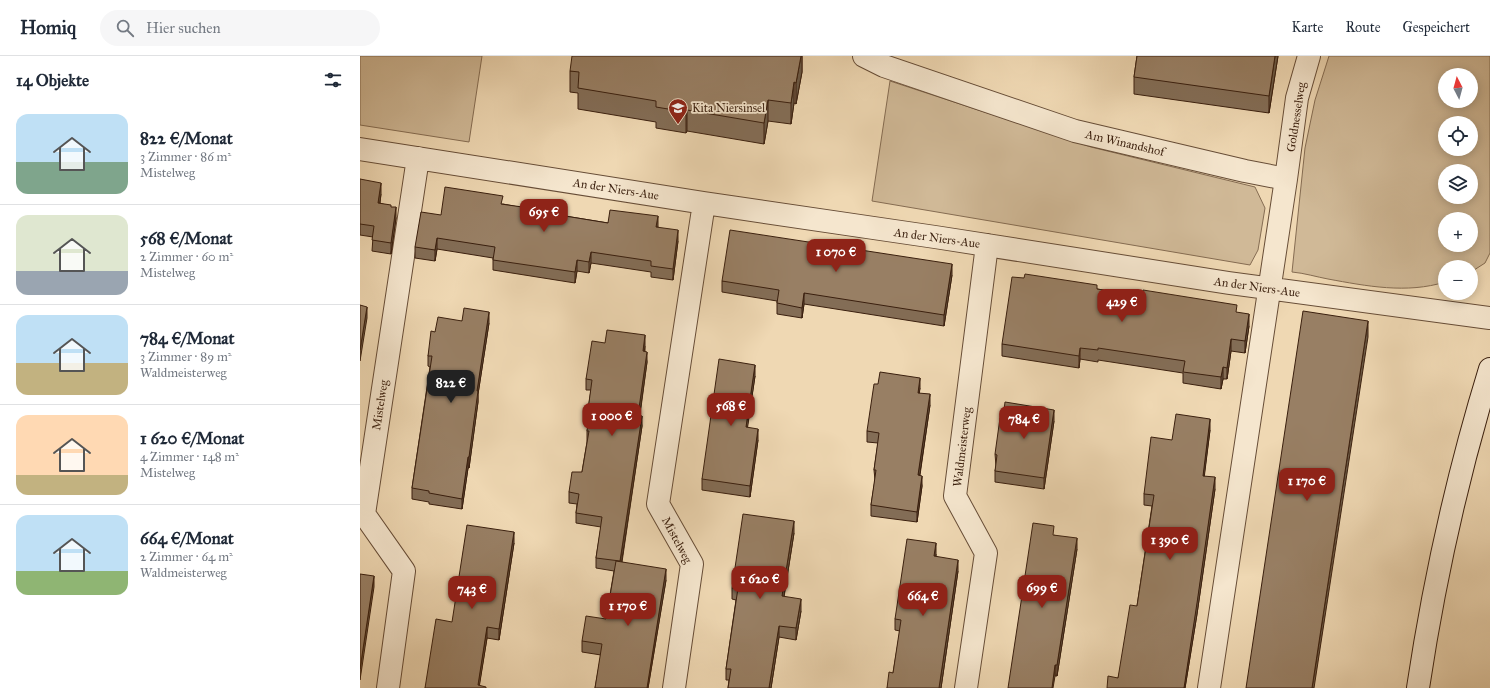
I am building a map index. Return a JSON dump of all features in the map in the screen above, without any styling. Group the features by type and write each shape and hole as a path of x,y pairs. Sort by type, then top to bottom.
{"street":[{"name":"Am Winandshof","path":"864,56 884,66 1075,131 1245,171 1286,179"},
{"name":"Goldnesselweg","path":"1286,179 1297,98 1309,56"},
{"name":"An der Niers-Aue","path":"360,150 1270,289 1490,318"},
{"name":"Mistelweg","path":"388,688 404,571 364,514 418,158"},
{"path":"1209,688 1286,179"},
{"name":"Mistelweg","path":"674,688 692,564 658,504 704,203"},
{"name":"Waldmeisterweg","path":"966,688 986,553 955,496 988,245"},
{"path":"1418,688 1437,580 1458,485 1490,369"}],"shaded area":[{"path":"360,56 482,56 469,142 360,125"},
{"path":"1329,56 1490,56 1490,253 1485,263 1478,268 1478,260 1438,260 1438,284 1416,288 1386,288 1342,282 1292,272 1305,148 1315,100"},
{"path":"890,81 1091,147 1255,187 1265,208 1258,250 1250,265 872,201"}],"building":[{"path":"572,56 801,56 796,83 794,82 791,103 768,100 764,123 687,110 686,112 656,107 656,101 578,88 579,72 570,71"},
{"path":"1137,56 1275,56 1269,96 1134,77"},
{"path":"360,179 381,183 378,203 396,207 391,243 372,240 374,226 360,224"},
{"path":"445,187 503,196 501,204 565,213 565,216 608,223 610,210 658,216 656,227 678,230 673,269 651,266 651,261 591,252 589,262 577,260 575,272 493,260 495,247 437,238 435,250 415,247 421,212 441,215"},
{"path":"730,230 952,264 944,315 804,293 802,308 777,303 779,290 722,281"},
{"path":"1025,274 1097,285 1097,289 1142,296 1143,290 1237,305 1236,312 1249,314 1245,341 1231,339 1227,368 1223,367 1221,377 1183,372 1185,361 1098,348 1098,350 1080,348 1079,356 1002,344 1012,277 1024,278"},
{"path":"360,305 367,307 360,350"},
{"path":"464,308 489,312 462,499 429,493 429,491 412,488 432,356 428,356 431,331 435,332 438,317 462,321"},
{"path":"1303,311 1368,321 1312,688 1246,688"},
{"path":"607,330 645,335 643,351 647,352 638,415 642,416 620,561 596,558 602,517 576,513 579,494 569,492 572,472 582,472 589,431 587,431 590,410 588,410 592,380 586,379 592,341 605,343"},
{"path":"719,359 755,365 746,427 758,429 750,486 702,479"},
{"path":"880,372 920,378 918,393 930,394 918,475 922,476 917,512 871,505 879,433 867,431 874,384 878,384"},
{"path":"1005,402 1054,410 1044,478 995,471 997,455 995,454 1000,418 1003,419"},
{"path":"1176,414 1210,419 1203,476 1215,477 1184,688 1107,688 1108,676 1118,678 1130,605 1137,606 1154,495 1144,494 1151,437 1172,440"},
{"path":"743,514 794,521 782,596 801,599 796,628 779,626 769,688 728,688 731,669 726,669 738,588 732,588"},
{"path":"1033,523 1054,526 1053,535 1077,538 1052,688 1008,688"},
{"path":"467,525 514,532 499,629 487,627 478,685 486,688 425,688 436,619 452,622"},
{"path":"907,539 936,543 934,556 958,560 939,688 887,688 889,672 893,673 901,620 895,619"},
{"path":"616,561 666,569 647,688 595,688 602,644 582,641 586,616 606,619"},
{"path":"360,574 374,576 360,669"}],"place":[{"name":"Kita Niersinsel","path":"678,125"}]}
